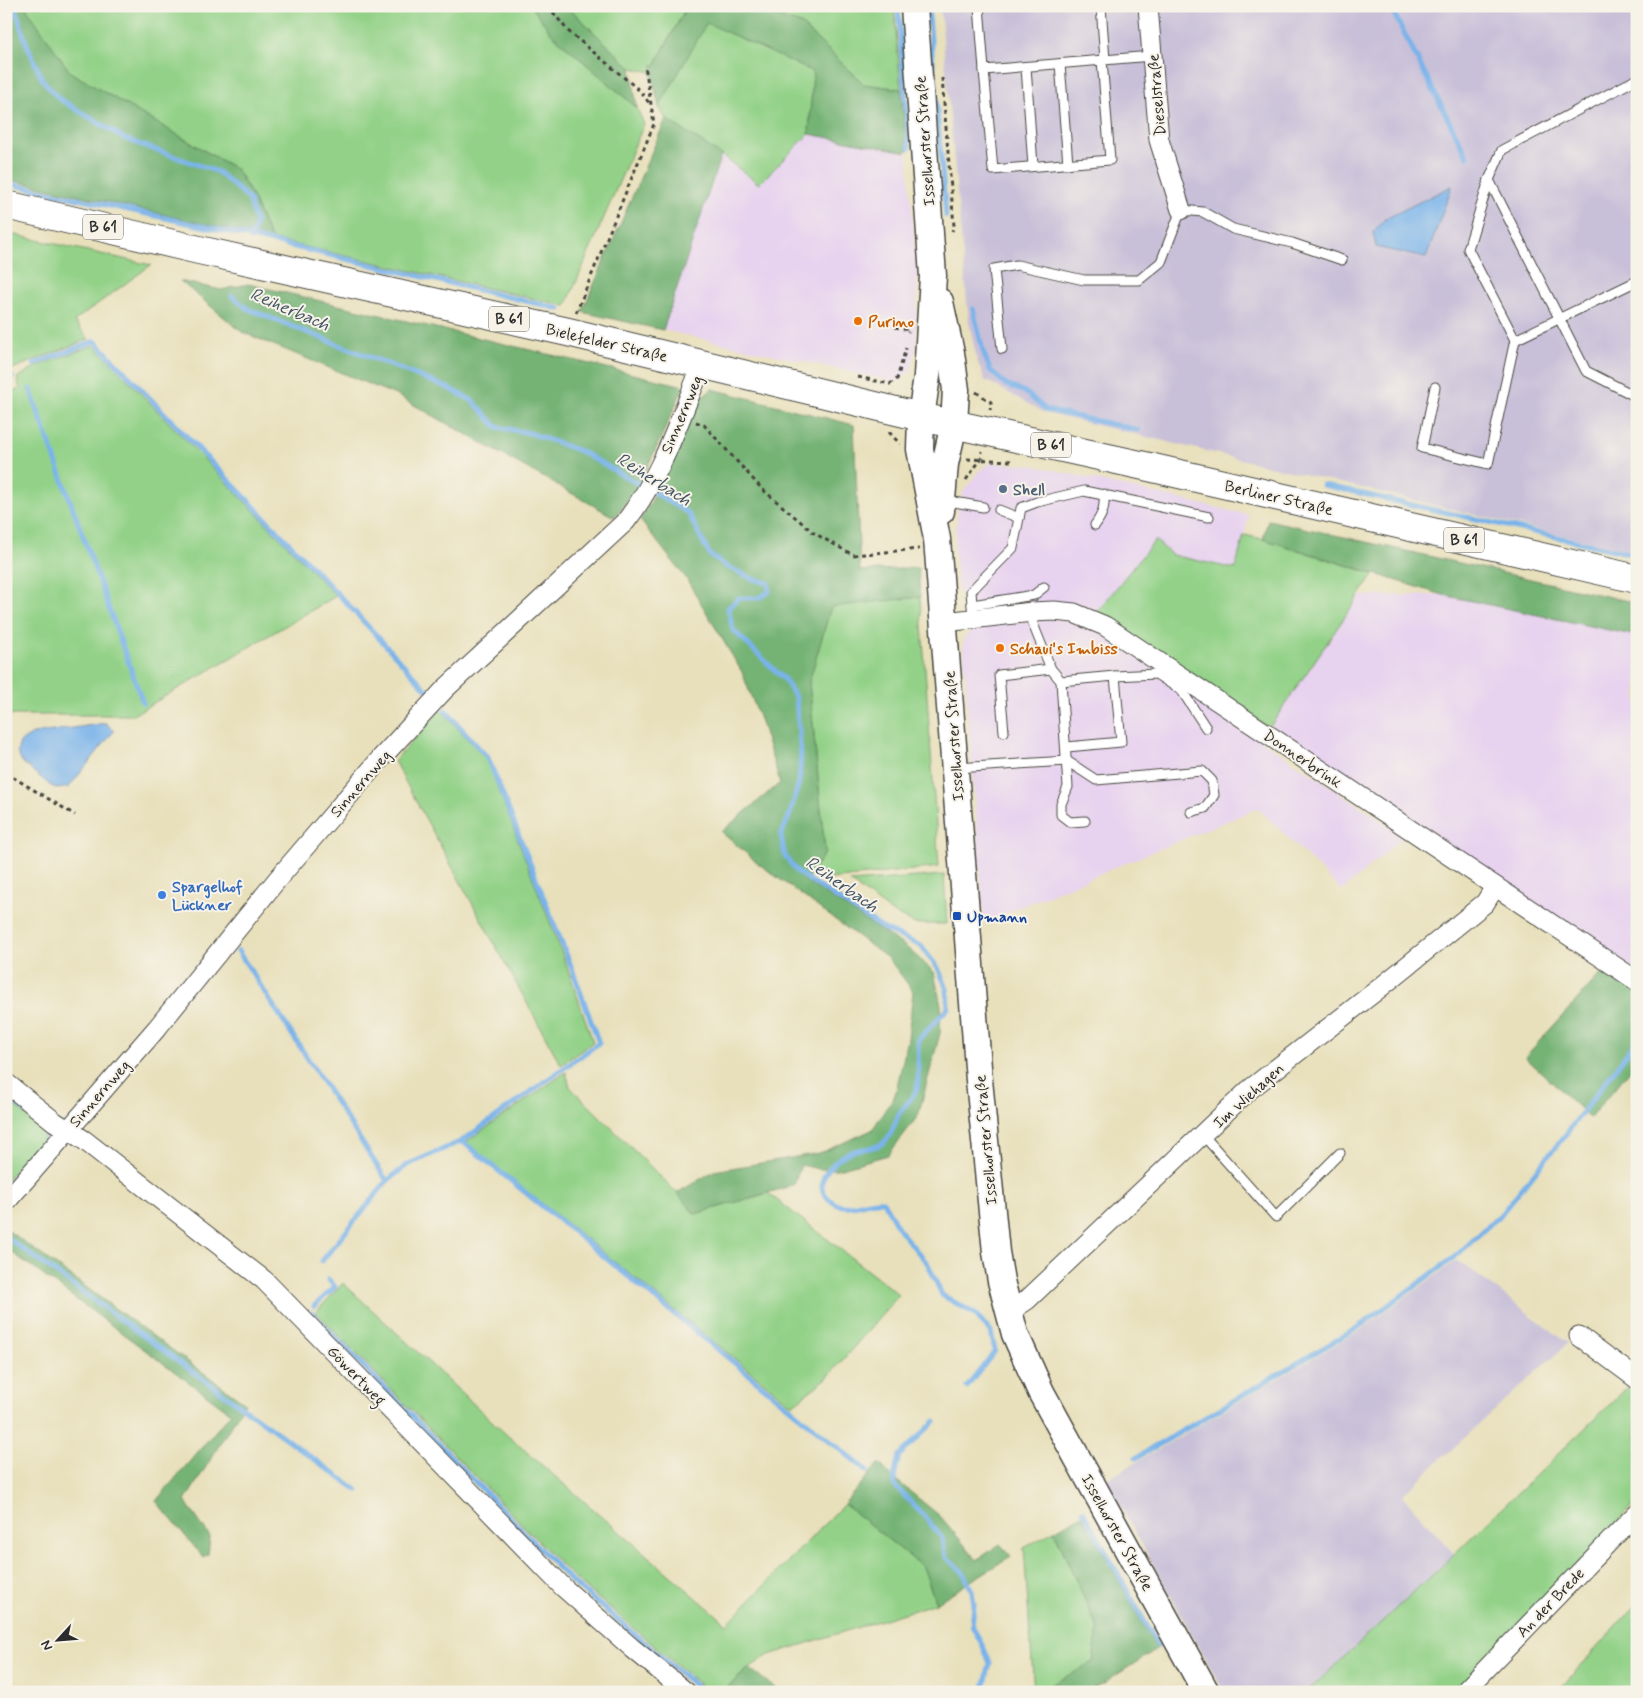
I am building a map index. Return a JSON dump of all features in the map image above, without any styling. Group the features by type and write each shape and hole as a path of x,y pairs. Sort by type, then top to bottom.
{"main road":[{"name":"Bielefelder Straße","path":"6,205 568,332 921,417"},
{"name":"Berliner Straße","path":"921,417 1637,580"}],"street":[{"name":"Isselhorster Straße","path":"914,6 933,276 928,376 921,417 920,449 936,499 992,1221 1001,1281 1015,1334 1024,1357 1058,1425 1206,1692"},
{"name":"Dieselstraße","path":"1148,6 1159,140 1181,210"},
{"name":"Isselhorster Straße","path":"933,276 951,353 956,390 954,424 936,499"},
{"name":"Sinnernweg","path":"6,1202 156,1028 381,758 445,688 626,521 643,497 673,437 702,365"},
{"name":"Donnerbrink","path":"945,622 973,612 1054,611 1074,613 1105,626 1637,981"},
{"name":"Im Wiehagen","path":"1008,1309 1018,1306 1027,1300 1249,1090 1485,903 1495,887"},
{"name":"Göwertweg","path":"6,1083 55,1122 84,1140 264,1280 564,1588 632,1648 686,1692"},
{"path":"1579,1336 1637,1379"},
{"name":"An der Brede","path":"1464,1692 1637,1513"}],"lane":[{"path":"979,6 993,170 1110,160 1101,6"},
{"path":"984,70 1152,56"},
{"path":"1060,64 1068,164"},
{"path":"1026,67 1033,166"},
{"path":"1435,387 1422,448 1488,464 1515,340 1468,249 1489,180 1502,150 1637,79"},
{"path":"1489,180 1586,371 1637,397"},
{"path":"1002,349 994,269 1017,265 1084,280 1139,280 1161,262 1181,210 1203,212 1232,229 1292,243 1342,260"},
{"path":"1515,340 1637,281"},
{"path":"1044,587 1034,595 973,612 971,591 1013,548 1021,508 1037,502 1084,491 1209,517"},
{"path":"1095,525 1105,506 1104,494"},
{"path":"936,499 982,507"},
{"path":"999,510 1019,518"},
{"path":"1032,612 1033,624 1051,669 1061,681 1068,787 1061,804 1061,815 1070,822 1085,821"},
{"path":"1004,732 999,675 1051,669"},
{"path":"1061,681 1156,674 1182,691 1206,728"},
{"path":"1066,747 1121,742 1115,676"},
{"path":"956,768 1067,761 1096,780 1202,772 1212,781 1214,795 1204,808 1191,812"},
{"path":"1203,1135 1276,1217 1340,1153"}],"path":[{"path":"548,6 568,31 639,90 650,104"},
{"path":"568,332 654,124 645,65"},
{"path":"895,327 908,330 908,338"},
{"path":"853,376 890,384 897,379 906,346"},
{"path":"682,415 704,425 762,489 814,533 853,555 938,543"},
{"path":"6,773 75,815"}],"shaded area":[{"path":"940,6 1637,6 1637,553 1045,413 985,380 977,360 969,323"},
{"path":"809,134 907,152 917,271 916,347 911,371 895,382 663,330 721,155 759,184"},
{"path":"990,463 1030,465 1249,515 1236,569 1172,555 1096,613 976,610 958,591 954,548 958,508 963,492 979,471"},
{"path":"1443,595 1637,636 1637,972 1269,728 1360,596"},
{"path":"1055,619 1078,622 1094,628 1404,836 1342,891 1258,808 984,922 964,639 969,632 980,624"},
{"path":"1457,1260 1568,1343 1402,1495 1454,1554 1307,1692 1224,1692 1106,1480 1359,1331"}],"green space":[{"path":"6,6 25,6 70,72 236,169 249,190 271,239 6,179"},
{"path":"25,6 531,6 553,35 637,108 644,124 566,306 271,239 249,190 236,169 69,72"},
{"path":"531,6 567,6 631,68 637,108 553,35"},
{"path":"567,6 687,6 651,72 631,68"},
{"path":"687,6 742,6 801,24 864,84 901,89 907,152 809,134 813,72 707,23 659,107 651,72"},
{"path":"742,6 894,6 901,89 864,84 801,24"},
{"path":"707,22 813,72 809,134 759,184 721,155 666,119 659,107"},
{"path":"666,119 721,155 663,330 582,312"},
{"path":"6,233 151,265 74,321 89,339 12,369 6,360"},
{"path":"180,281 221,290 248,284 684,386 635,493 614,517 398,396 242,332"},
{"path":"94,345 336,596 133,715 6,715 6,394 20,389 17,378 35,367"},
{"path":"712,389 854,425 860,571 918,568 920,597 831,607 809,682 825,853 805,881 906,947 934,972 941,1006 940,1033 918,1116 888,1155 838,1169 819,1169 801,1165 794,1185 695,1214 677,1193 714,1171 820,1153 872,1130 895,1095 908,1039 913,991 889,959 759,864 721,832 780,783 761,722 742,672 686,578 640,520 651,502 698,401"},
{"path":"1268,520 1637,603 1637,636 1443,595 1263,539"},
{"path":"1244,535 1263,539 1374,574 1269,728 1096,613 1155,540 1172,555 1235,569"},
{"path":"920,597 939,867 821,880 809,874 825,853 809,682 831,606"},
{"path":"441,710 487,760 565,961 593,1042 561,1065 394,761"},
{"path":"944,875 947,924 915,924 890,911 850,882"},
{"path":"1605,969 1637,990 1637,1062 1590,1118 1525,1057"},
{"path":"566,1072 570,1087 677,1193 695,1214 768,1193 899,1295 827,1378 792,1405 466,1142"},
{"path":"6,1099 41,1127 44,1140 6,1180"},
{"path":"6,1229 245,1403 185,1501 210,1537 208,1554 203,1557 156,1501 231,1413 6,1248"},
{"path":"343,1283 508,1436 727,1624 844,1504 923,1567 936,1603 769,1655 749,1668 722,1692 709,1692 573,1577 316,1312"},
{"path":"1631,1384 1637,1388 1637,1501 1455,1692 1307,1692 1454,1554"},
{"path":"879,1463 891,1476 940,1516 977,1560 1000,1544 1011,1556 936,1603 923,1567 844,1504"},
{"path":"1082,1515 1157,1649 1104,1683 1085,1692 1038,1692 1093,1662 1098,1629 1054,1531"},
{"path":"1054,1531 1098,1629 1093,1663 1038,1692 1034,1692 1024,1548"},
{"path":"1637,1603 1637,1692 1557,1692"},
{"path":"749,1668 780,1692 722,1692"}],"water":[{"path":"1452,186 1426,258 1376,247 1373,232 1385,219"},
{"path":"106,723 114,731 69,787 59,789 51,786 22,762 17,752 20,742 33,734"}],"waterway":[{"name":"Reiherbach","path":"15,6 25,40 42,79 58,98 125,139 218,172 249,199 256,223 251,239"},
{"path":"898,6 909,148"},
{"path":"928,6 946,216"},
{"path":"1390,6 1467,156"},
{"path":"6,183 252,237 560,309"},
{"name":"Reiherbach","path":"232,296 248,309 446,387 473,401 497,427 530,433 580,451 644,487"},
{"path":"973,309 983,351 990,370 1006,385 1025,392 1046,410 1138,430"},
{"path":"34,364 95,341 338,594 428,691"},
{"path":"6,379 12,377"},
{"path":"30,389 143,703"},
{"path":"1323,485 1637,555"},
{"name":"Reiherbach","path":"652,491 688,513 710,555 724,565 753,579 768,583 769,592 759,598 739,598 728,608 733,630 784,679 796,698 801,754 799,782 790,814 781,836 785,856 797,872 882,928 921,946 938,968 947,989 948,1008 918,1040 917,1089 899,1114 890,1135 880,1145 855,1150 839,1159 825,1175 822,1187 828,1199 838,1205 849,1206 872,1201 883,1201 900,1231 928,1264 942,1295 975,1314 991,1332 995,1351 967,1387"},
{"path":"322,1261 387,1181 407,1165 462,1141 599,1043 571,966 488,758 445,710"},
{"path":"238,951 387,1181"},
{"path":"1136,1458 1357,1328 1456,1256 1501,1214 1566,1134 1637,1040"},
{"path":"6,1095 43,1125 47,1139 6,1187"},
{"path":"462,1141 867,1471"},
{"path":"6,1237 357,1490"},
{"path":"314,1306 335,1287 328,1279"},
{"path":"312,1313 571,1581 703,1692"},
{"name":"Reiherbach","path":"935,1421 899,1456 894,1477 895,1486 942,1538 946,1557 963,1572 972,1591 974,1604 972,1626 990,1663 983,1692"},
{"path":"1083,1511 1158,1646"}],"place":[{"name":"Purino","path":"858,321"},
{"name":"Shell","path":"1003,489"},
{"name":"Schaui's Imbiss","path":"1000,648"},
{"name":"Spargelhof Lückner","path":"162,895"},
{"name":"Upmann","path":"957,916"}]}
